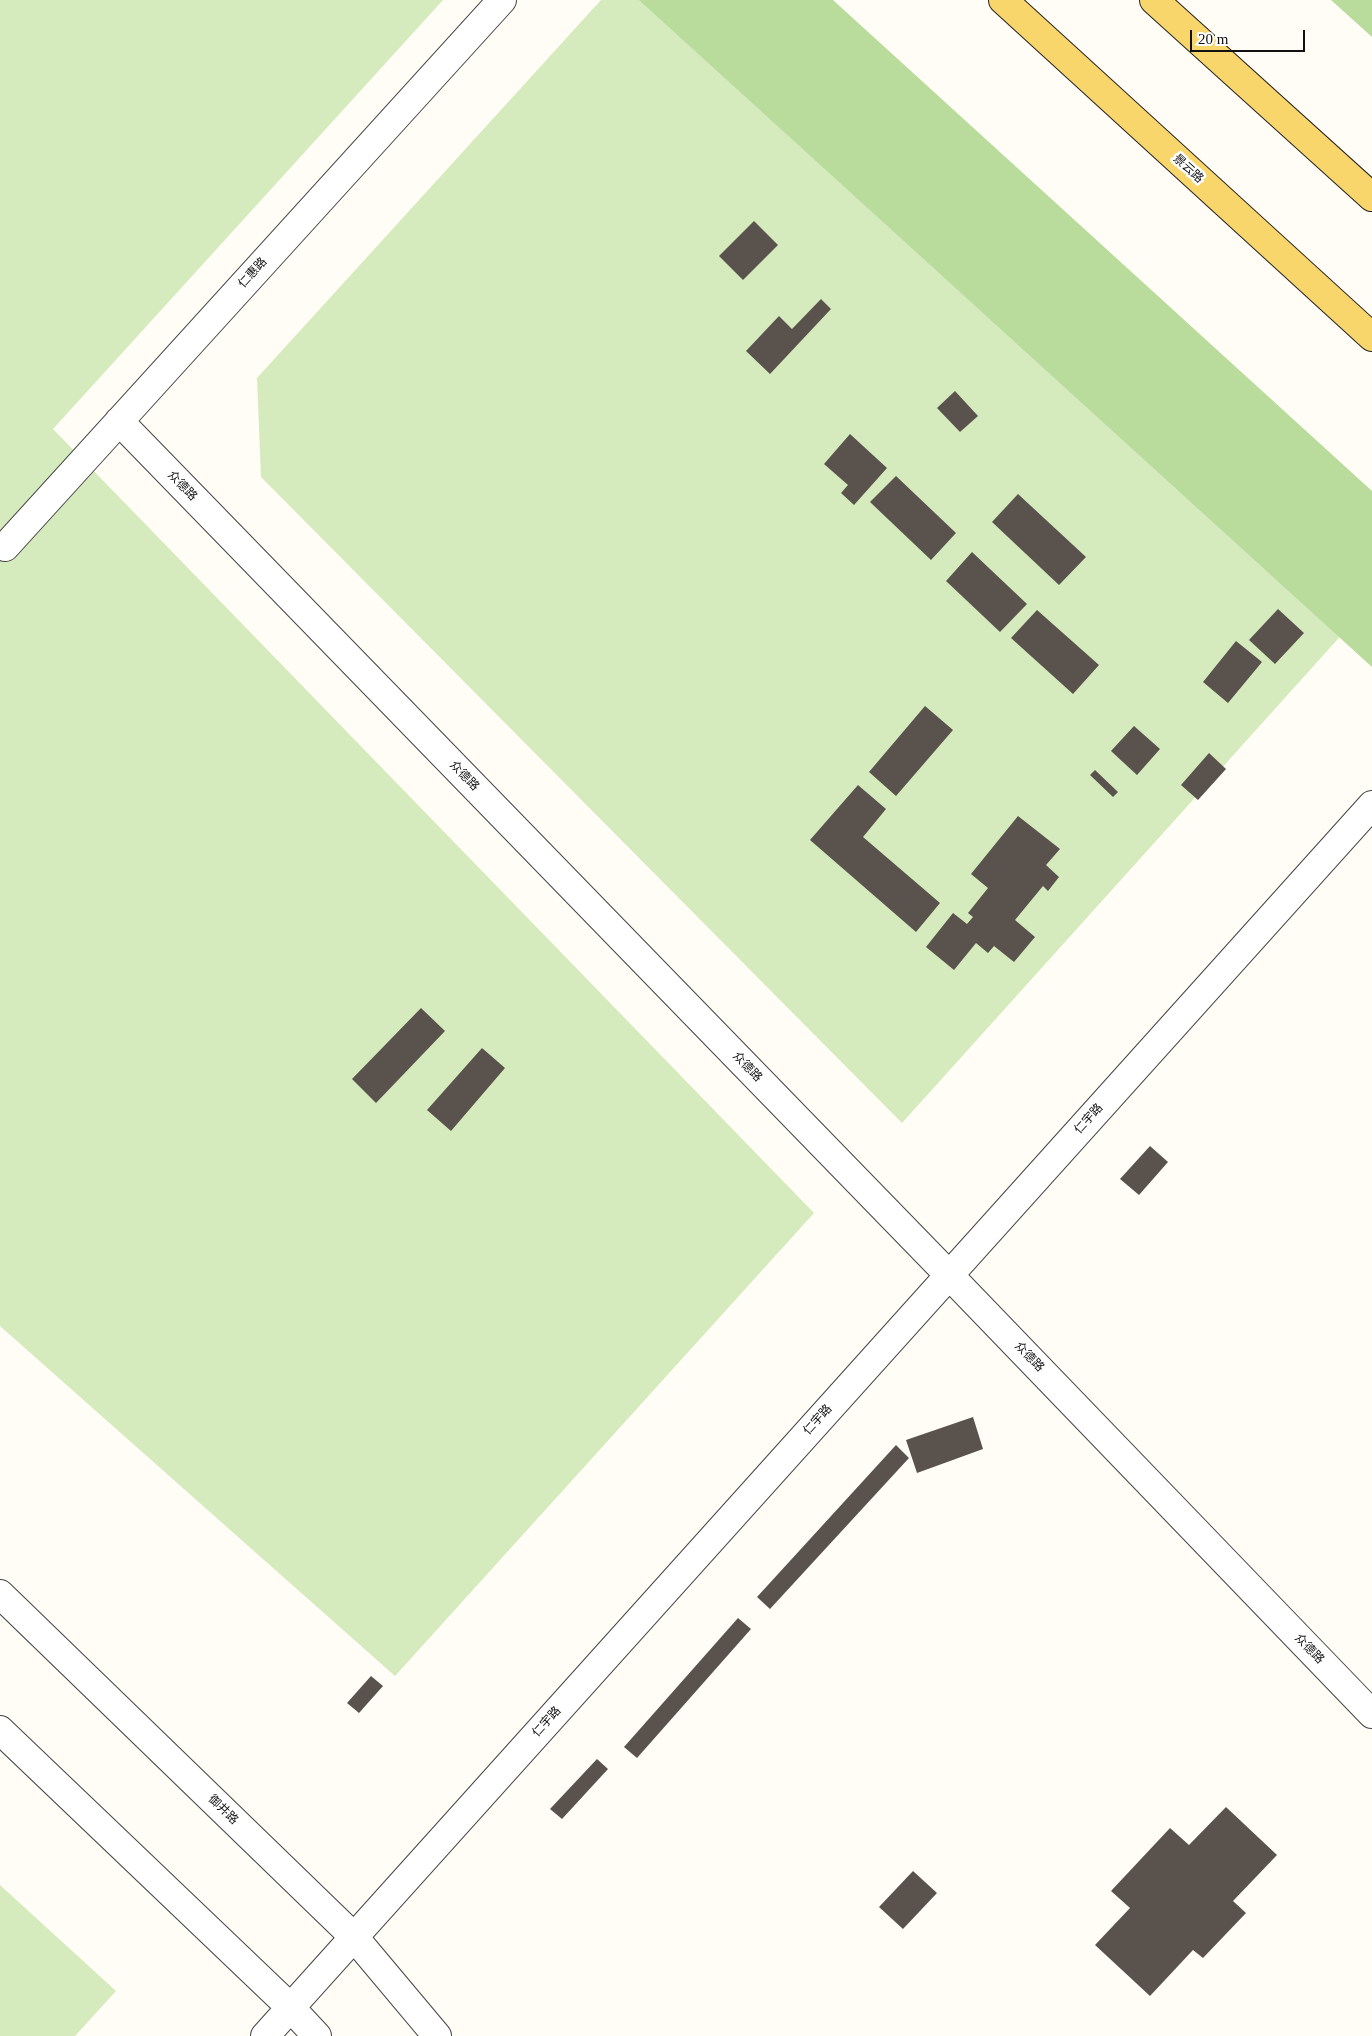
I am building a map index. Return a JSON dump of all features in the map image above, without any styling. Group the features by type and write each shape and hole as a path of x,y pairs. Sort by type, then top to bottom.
{"main road":[{"name":"景云路","path":"1003,0 1372,338"},
{"path":"1154,0 1372,197"}],"street":[{"name":"仁惠路","path":"5,547 502,0"},
{"name":"众德路","path":"119,421 949,1275 1372,1714"},
{"name":"仁宇路","path":"264,2036 1372,805"},
{"name":"御井路","path":"0,1594 354,1937 437,2036"},
{"path":"0,1730 290,2007 317,2036"}],"green space":[{"path":"0,0 443,0 53,429 814,1213 395,1676 0,1326"},
{"path":"601,0 669,0 1355,620 902,1123 261,477 257,378"},
{"path":"639,0 833,0 1372,491 1372,667"},
{"path":"1331,0 1372,0 1372,37"},
{"path":"0,1885 116,1991 75,2036 0,2036"}],"building":[{"path":"754,221 778,245 743,280 719,256"},
{"path":"821,299 831,309 770,374 746,351 779,316 792,329"},
{"path":"955,391 978,416 960,432 937,408"},
{"path":"850,434 887,468 854,505 841,493 848,485 824,464"},
{"path":"896,476 956,533 931,560 870,502"},
{"path":"1018,494 1086,557 1059,585 992,522"},
{"path":"972,552 1027,604 1000,632 946,581"},
{"path":"1278,609 1304,633 1275,664 1249,640"},
{"path":"1037,610 1099,665 1073,694 1011,638"},
{"path":"1236,641 1262,662 1228,703 1203,682"},
{"path":"925,706 953,730 896,796 869,772"},
{"path":"1134,726 1160,749 1137,775 1111,751"},
{"path":"1209,753 1226,769 1198,800 1181,785"},
{"path":"1095,770 1118,792 1113,797 1090,775"},
{"path":"858,785 886,809 863,837 940,903 916,932 810,840"},
{"path":"1018,816 1060,849 1046,865 1059,877 1048,891 1043,886 1015,920 1035,937 1014,962 994,946 988,953 976,943 954,970 926,947 953,913 967,924 973,917 968,913 988,888 971,874"},
{"path":"421,1008 445,1031 376,1103 352,1079"},
{"path":"482,1048 505,1068 451,1131 427,1110"},
{"path":"1150,1146 1168,1162 1139,1195 1120,1179"},
{"path":"973,1417 983,1449 917,1473 906,1440"},
{"path":"896,1445 909,1458 770,1609 757,1597"},
{"path":"738,1618 751,1629 637,1758 624,1747"},
{"path":"371,1676 383,1686 359,1713 347,1703"},
{"path":"597,1759 608,1769 562,1819 550,1809"},
{"path":"1226,1807 1277,1855 1233,1901 1246,1913 1203,1958 1193,1950 1150,1996 1095,1945 1130,1908 1111,1891 1170,1828 1189,1845"},
{"path":"913,1871 937,1893 903,1929 879,1907"}]}
